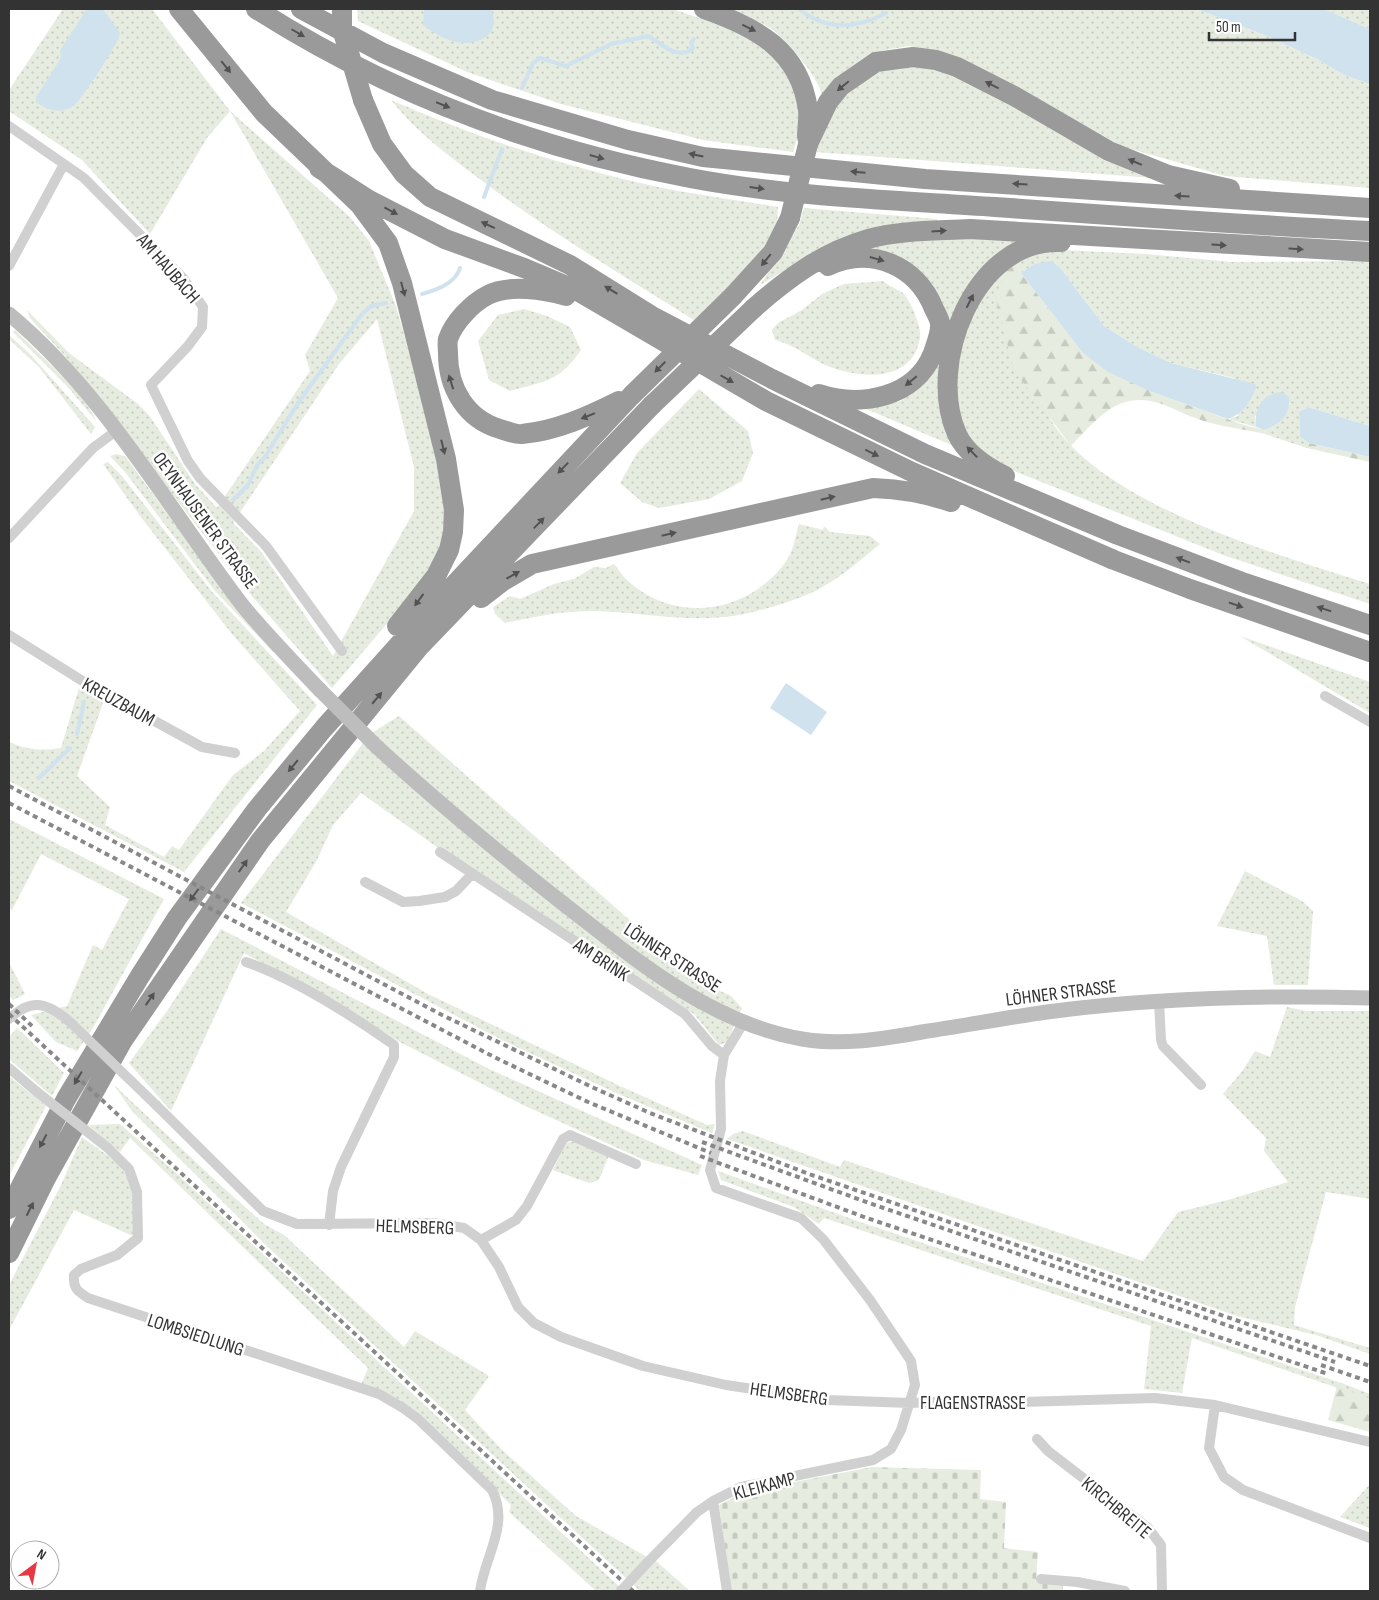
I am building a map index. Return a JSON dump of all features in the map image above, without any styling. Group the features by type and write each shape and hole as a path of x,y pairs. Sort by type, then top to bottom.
{"highway":[{"path":"179,9 264,114 360,205 388,243 402,283 446,459 454,510 453,532 449,550 436,576 415,605 346,684 324,728"},
{"path":"256,9 338,56 410,92 486,123 610,161 691,179 788,192 1239,225 1370,231"},
{"path":"301,9 383,53 492,100 628,140 704,157 925,179 1370,208"},
{"path":"335,9 363,100 382,144 404,174 430,196 563,261 652,316 772,379 926,454 1118,535 1245,583 1370,625"},
{"path":"342,9 342,29"},
{"path":"704,9 759,33 785,54 798,75 808,110 808,144"},
{"path":"9,1209 66,1098 177,918 257,809 324,728 429,611 632,395 732,296 773,252 790,218 808,144 828,102 841,86 876,62 920,58 936,60 957,67 1014,96 1109,151 1168,175 1217,188 1349,199 1370,208"},
{"path":"319,168 369,200 445,239 524,268 576,290 624,320"},
{"path":"9,1253 45,1180 134,1022 260,841 420,646 652,405 777,288 814,262 869,239 916,232 970,229 1370,252"},
{"path":"1118,535 1104,518 1005,476 987,466 970,452 958,436 949,411 947,380 950,356 959,322 973,293 1004,260 1024,249 1054,242 1142,246 1155,241"},
{"path":"754,308 810,275 840,261 868,257 898,265 915,277 930,298 940,323 937,343 928,364 910,384 879,399 848,400 824,396 772,379"},
{"path":"632,395 589,416 554,428 520,434 490,426 468,410 455,393 448,370 448,340 466,311 489,294 520,288 548,291 594,305 783,409 912,472 1114,560 1190,589 1370,652"},
{"path":"420,646 432,644 480,599 503,581 532,564 873,488 898,489 929,494 1079,553 1114,560"}],"main road":[{"name":"OEYNHAUSENER STRASSE","path":"9,314 75,380 116,431 244,606 320,690 376,746"},
{"name":"LÖHNER STRASSE","path":"376,746 438,803 638,962 689,995 744,1022 801,1039 832,1042 867,1041 1047,1012 1159,1001 1279,997 1370,998"}],"street":[{"name":"AM HAUBACH","path":"9,126 84,178 183,278 203,307 202,326 188,346 151,385 188,461 200,478 266,546 342,651"},
{"path":"9,266 64,164"},
{"path":"9,538 93,448 116,431"},
{"name":"KREUZBAUM","path":"9,635 89,686 202,748 235,753"},
{"path":"1325,696 1370,722"},
{"name":"AM BRINK","path":"440,852 472,875 685,1014 712,1046 724,1055"},
{"path":"364,882 403,902 419,901 446,897 456,891 472,875"},
{"path":"246,962 265,969 307,992 365,1025 394,1045 394,1057 341,1167 333,1192 329,1225"},
{"path":"1159,1001 1160,1040 1163,1046 1200,1085"},
{"name":"HELMSBERG","path":"9,1019 22,1007 40,1005 57,1012 69,1021 264,1212 297,1224 434,1223 464,1228 481,1240 499,1267 518,1307 534,1322 561,1337 643,1366 726,1385 827,1400 910,1403"},
{"name":"FLAGENSTRASSE","path":"744,1022 724,1055 720,1081 721,1129 710,1170 716,1188 801,1218 823,1239 870,1300 911,1361 915,1385 910,1403 1155,1398 1215,1406 1370,1442"},
{"name":"LOMBSIEDLUNG","path":"9,1068 108,1148 129,1169 137,1192 138,1238 117,1255 81,1269 74,1275 73,1285 77,1291 88,1298 379,1394 404,1408 492,1490 498,1502 500,1521 482,1574 480,1591"},
{"path":"481,1240 516,1220 527,1206 563,1139 570,1135 636,1164"},
{"name":"KLEIKAMP","path":"621,1591 697,1512 713,1501 741,1487 873,1460 890,1449 901,1430 910,1403"},
{"path":"1215,1406 1209,1448 1224,1477 1243,1490 1370,1538"},
{"name":"KIRCHBREITE","path":"1037,1439 1048,1451 1148,1528 1161,1545 1163,1591"},
{"path":"713,1501 727,1591"},
{"path":"1041,1579 1077,1582 1125,1591"}],"green space":[{"path":"63,9 152,9 230,111 207,138 150,234 82,160 9,111 9,90"},
{"path":"357,9 673,9 736,33 774,57 789,73 799,92 803,115 801,129 793,152 703,140 561,104 467,72 358,21"},
{"path":"722,9 1197,9 1262,34 1317,59 1344,75 1370,84 1370,188 1225,176 1124,147 984,70 943,52 909,46 884,50 864,58 836,77 822,95 808,68 777,33 759,22"},
{"path":"1324,9 1370,9 1370,29"},
{"path":"915,63 953,73 1153,178 816,152 829,116 850,90 880,69"},
{"path":"391,100 456,127 556,161 673,190 778,207 777,226 763,253 694,320 586,252 507,199 433,143"},
{"path":"230,111 350,217 369,241 396,306 438,456 446,515 441,544 432,567 408,599 332,688 245,588 66,357 30,318 27,310 69,353 138,404 149,415 195,484 217,508 310,371 305,355 338,298","holes":["377,319 414,467 414,511 333,656 262,553 233,523 339,364"]},
{"path":"804,208 937,219 937,221 809,256 760,285 799,225"},
{"path":"918,236 1048,237 1000,257 946,349 938,379 940,409 961,449 866,409 901,401 923,383 937,298 862,248"},
{"path":"1061,250 1146,254 1231,262 1370,261 1370,426 1308,407 1299,412 1300,437 1309,443 1307,448 1265,434 1264,430 1274,426 1284,417 1290,403 1255,416 1256,427 1228,419 1238,416 1234,378 1171,363 1137,347 1104,326 1061,269 1044,263 1034,264 1021,273 1017,263 1035,254"},
{"path":"1017,263 1021,273 1082,352 1152,392 1241,424 1264,430 1265,434 1191,417 1162,404 1147,400 1133,400 1121,403 1100,416 1071,446 1014,370 996,299 1005,272"},
{"path":"1005,272 1044,406 1069,443 1102,472 1144,498 1190,521 1287,558 1370,584 1370,604 1223,555 1007,468 977,447 964,430 959,417 956,384 960,348 969,316 975,303"},
{"path":"883,281 903,293 915,315 919,328 920,338 916,352 908,362 898,369 873,375 846,372 825,365 791,346 775,340 772,330 778,323 802,310 822,294 844,284"},
{"path":"524,309 547,316 570,327 581,350 566,368 550,379 510,391 489,380 478,341 498,315"},
{"path":"15,330 72,387 91,411 96,421 68,387 13,332"},
{"path":"9,335 31,355 95,427 91,434 39,367 9,339"},
{"path":"699,389 748,431 753,453 742,481 709,499 659,508 642,502 620,483 637,453"},
{"path":"1309,443 1370,457 1370,462 1307,448"},
{"path":"116,454 125,456 219,584 273,652 215,591 125,472 110,456"},
{"path":"108,462 122,476 213,593 317,705 184,872 9,781 9,742 34,749 61,748 79,688 103,703 77,776 110,807 105,825 164,857 172,846 179,850 233,775 264,751 300,711 232,634 140,516 103,464"},
{"path":"799,524 823,530 824,526 830,532 870,536 880,544 843,574 809,594 760,610 724,617 691,618 608,611 580,611 505,623 495,614 493,607 510,596 520,599 554,584 574,579 594,567 606,568 614,564 629,582 648,596 669,604 691,608 712,607 734,602 754,592 772,578 787,560 793,548"},
{"path":"1240,636 1370,682 1370,713"},
{"path":"399,716 694,977 714,989 730,995 742,1008 727,1042 719,1045 694,1014 444,852 361,793 333,825 317,860 286,912 428,994 620,1086 707,1125 715,1124 712,1133 616,1093 504,1041 241,903 370,734"},
{"path":"9,819 164,899 93,1028 77,1051 56,1042 31,1015 67,1006 93,945 102,950 129,899 41,854 12,910 9,908"},
{"path":"1245,871 1302,901 1313,911 1308,985 1274,985 1267,936 1217,926"},
{"path":"221,929 489,1069 702,1165 698,1175 644,1160 521,1104 398,1041 367,1021 244,953 171,1111 129,1063 167,1011"},
{"path":"9,962 25,994 13,1000 9,996"},
{"path":"1287,1007 1306,1011 1370,1011 1370,1199 1326,1192 1295,1307 1294,1325 1370,1348 1370,1354 1316,1335 1237,1316 727,1139 733,1134 743,1131 840,1167 844,1160 1143,1261 1178,1212 1228,1200 1288,1182 1264,1151 1266,1138 1223,1094 1243,1070 1255,1051 1270,1057"},
{"path":"17,1028 64,1073 52,1096 9,1059 9,1037"},
{"path":"9,1076 46,1106 9,1176"},
{"path":"113,1084 217,1182 264,1224 284,1235 404,1347 415,1331 489,1376 465,1410 501,1449 576,1516 647,1557 643,1563 656,1561 690,1591 640,1591 271,1250 132,1111"},
{"path":"120,1124 176,1173 624,1591 596,1591 509,1512 511,1505 421,1416 361,1385 368,1368 130,1138 120,1152 88,1125"},
{"path":"82,1137 114,1161 122,1168 126,1175 130,1183 133,1200 133,1236 74,1210 9,1330 9,1285 61,1185"},
{"path":"574,1141 609,1155 599,1180 589,1183 553,1170 566,1143"},
{"path":"718,1171 860,1222 1347,1385 1370,1394 1370,1399 1192,1338 1182,1393 1144,1389 1151,1326 824,1218 819,1224 794,1207 721,1180"},
{"path":"1337,1386 1370,1399 1370,1432 1328,1420"},
{"path":"872,1467 981,1470 980,1499 1006,1502 1004,1548 1038,1552 1036,1581 1063,1583 1063,1591 731,1591 719,1505 743,1492"},
{"path":"1370,1484 1370,1528 1340,1517"}],"water":[{"path":"87,9 103,9 120,33 118,40 96,76 72,107 58,111 45,107 36,102 36,97 61,58 60,50"},
{"path":"424,9 491,9 494,18 493,26 485,37 478,41 462,43 453,41 423,25"},
{"path":"1197,9 1324,9 1370,29 1370,84 1344,75 1317,59 1262,34"},
{"path":"1051,261 1061,269 1104,326 1137,347 1171,363 1255,384 1256,388 1245,407 1238,414 1228,419 1152,392 1108,372 1082,352 1021,273 1034,264"},
{"path":"1281,392 1289,397 1286,414 1275,425 1264,430 1256,427 1256,414 1261,403 1274,393"},
{"path":"1308,407 1370,426 1370,457 1309,443 1300,437 1299,412"},
{"path":"786,683 827,712 811,735 770,708"}],"waterway":[{"path":"799,9 820,21 841,25 864,22 886,13"},
{"path":"522,88 533,63 540,58 566,66 611,44 648,36 670,50 682,53 693,48 691,43 694,39"},
{"path":"484,197 502,149"},
{"path":"422,294 449,282 458,274 460,268"},
{"path":"233,500 248,485 258,464 265,457 298,403 362,314 371,306 386,303"},
{"path":"77,734 84,702"},
{"path":"39,778 70,748"}],"railway":[{"path":"9,786 442,1015 650,1113 809,1174 1370,1366"},
{"path":"9,803 494,1057 588,1102 711,1153"},
{"path":"9,1004 32,1026"},
{"path":"9,1014 633,1591"},
{"path":"702,1142 869,1203 1335,1362"},
{"path":"700,1156 864,1217 1328,1374"},
{"path":"1321,1365 1370,1382"}]}
